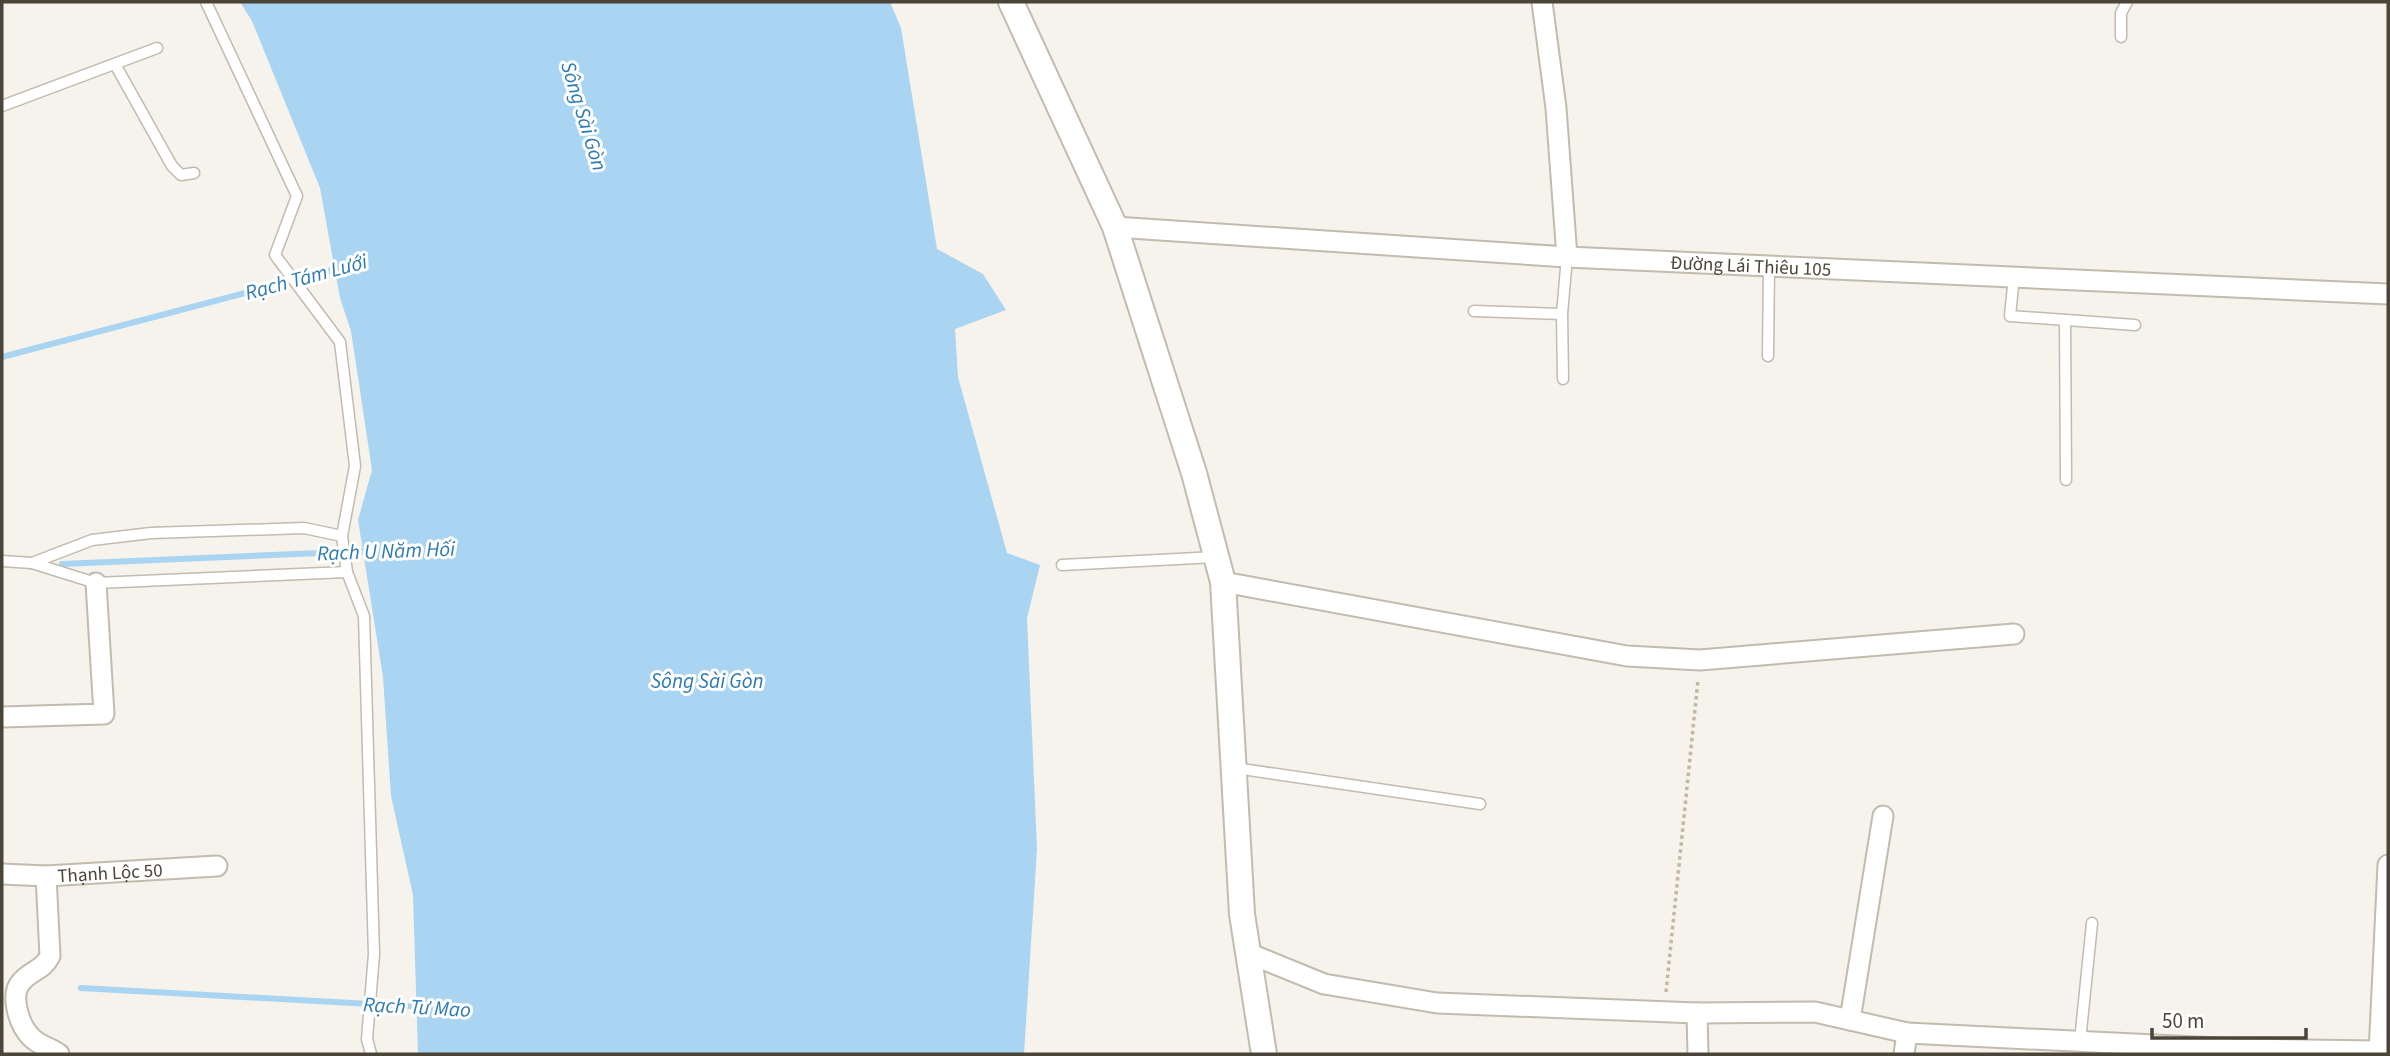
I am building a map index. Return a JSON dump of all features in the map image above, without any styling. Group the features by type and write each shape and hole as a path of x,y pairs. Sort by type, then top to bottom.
{"street":[{"path":"1011,2 1115,227 1194,473 1223,583 1242,914 1264,1054"},
{"path":"1542,2 1556,108 1567,257"},
{"name":"Đường Lái Thiêu 105","path":"1115,227 1567,257 1769,275 2015,276 2388,294"},
{"path":"2,718 99,717 104,714 96,583"},
{"path":"1223,583 1627,656 1700,660 2014,634"},
{"path":"1850,1020 1883,816"},
{"path":"1248,953 1324,984 1437,1003 1697,1013 1815,1012 1907,1033 2237,1049 2379,1052 2388,865"},
{"name":"Thạnh Lộc 50","path":"2,874 46,876 217,866"},
{"path":"46,876 50,956 45,966 25,977 17,985 16,999 22,1025 32,1039 59,1054"},
{"path":"1697,1013 1698,1054"},
{"path":"1904,1054 1907,1033"}],"lane":[{"path":"206,2 298,196 275,255 340,342 355,466 342,537 346,569 364,616 374,954 367,1039 371,1054"},
{"path":"2121,37 2121,13 2127,2"},
{"path":"2,106 116,66 157,48"},
{"path":"116,66 172,166 181,175 194,173"},
{"path":"1563,379 1562,314 1567,257"},
{"path":"1768,356 1769,275"},
{"path":"2015,276 2010,316 2135,325"},
{"path":"1474,311 1562,314"},
{"path":"2065,320 2066,481"},
{"path":"32,563 92,540 151,533 304,528 342,537"},
{"path":"1062,565 1216,557"},
{"path":"2,561 32,563 96,583 346,569"},
{"path":"1234,767 1480,804"},
{"path":"2080,1041 2092,923"}],"path":[{"path":"1664,1012 1700,660"}],"water":[{"name":"Sông Sài Gòn","path":"240,2 890,2 901,28 937,249 983,274 1006,310 955,329 958,377 1007,553 1040,565 1027,618 1037,849 1024,1054 418,1054 413,895 391,796 383,677 358,520 372,470 351,331 340,298 320,188 252,21"}],"waterway":[{"name":"Rạch Tám Lưới","path":"2,357 340,268"},
{"name":"Rạch U Năm Hối","path":"62,564 369,551"},
{"name":"Rạch Tư Mao","path":"81,988 424,1007"}]}
